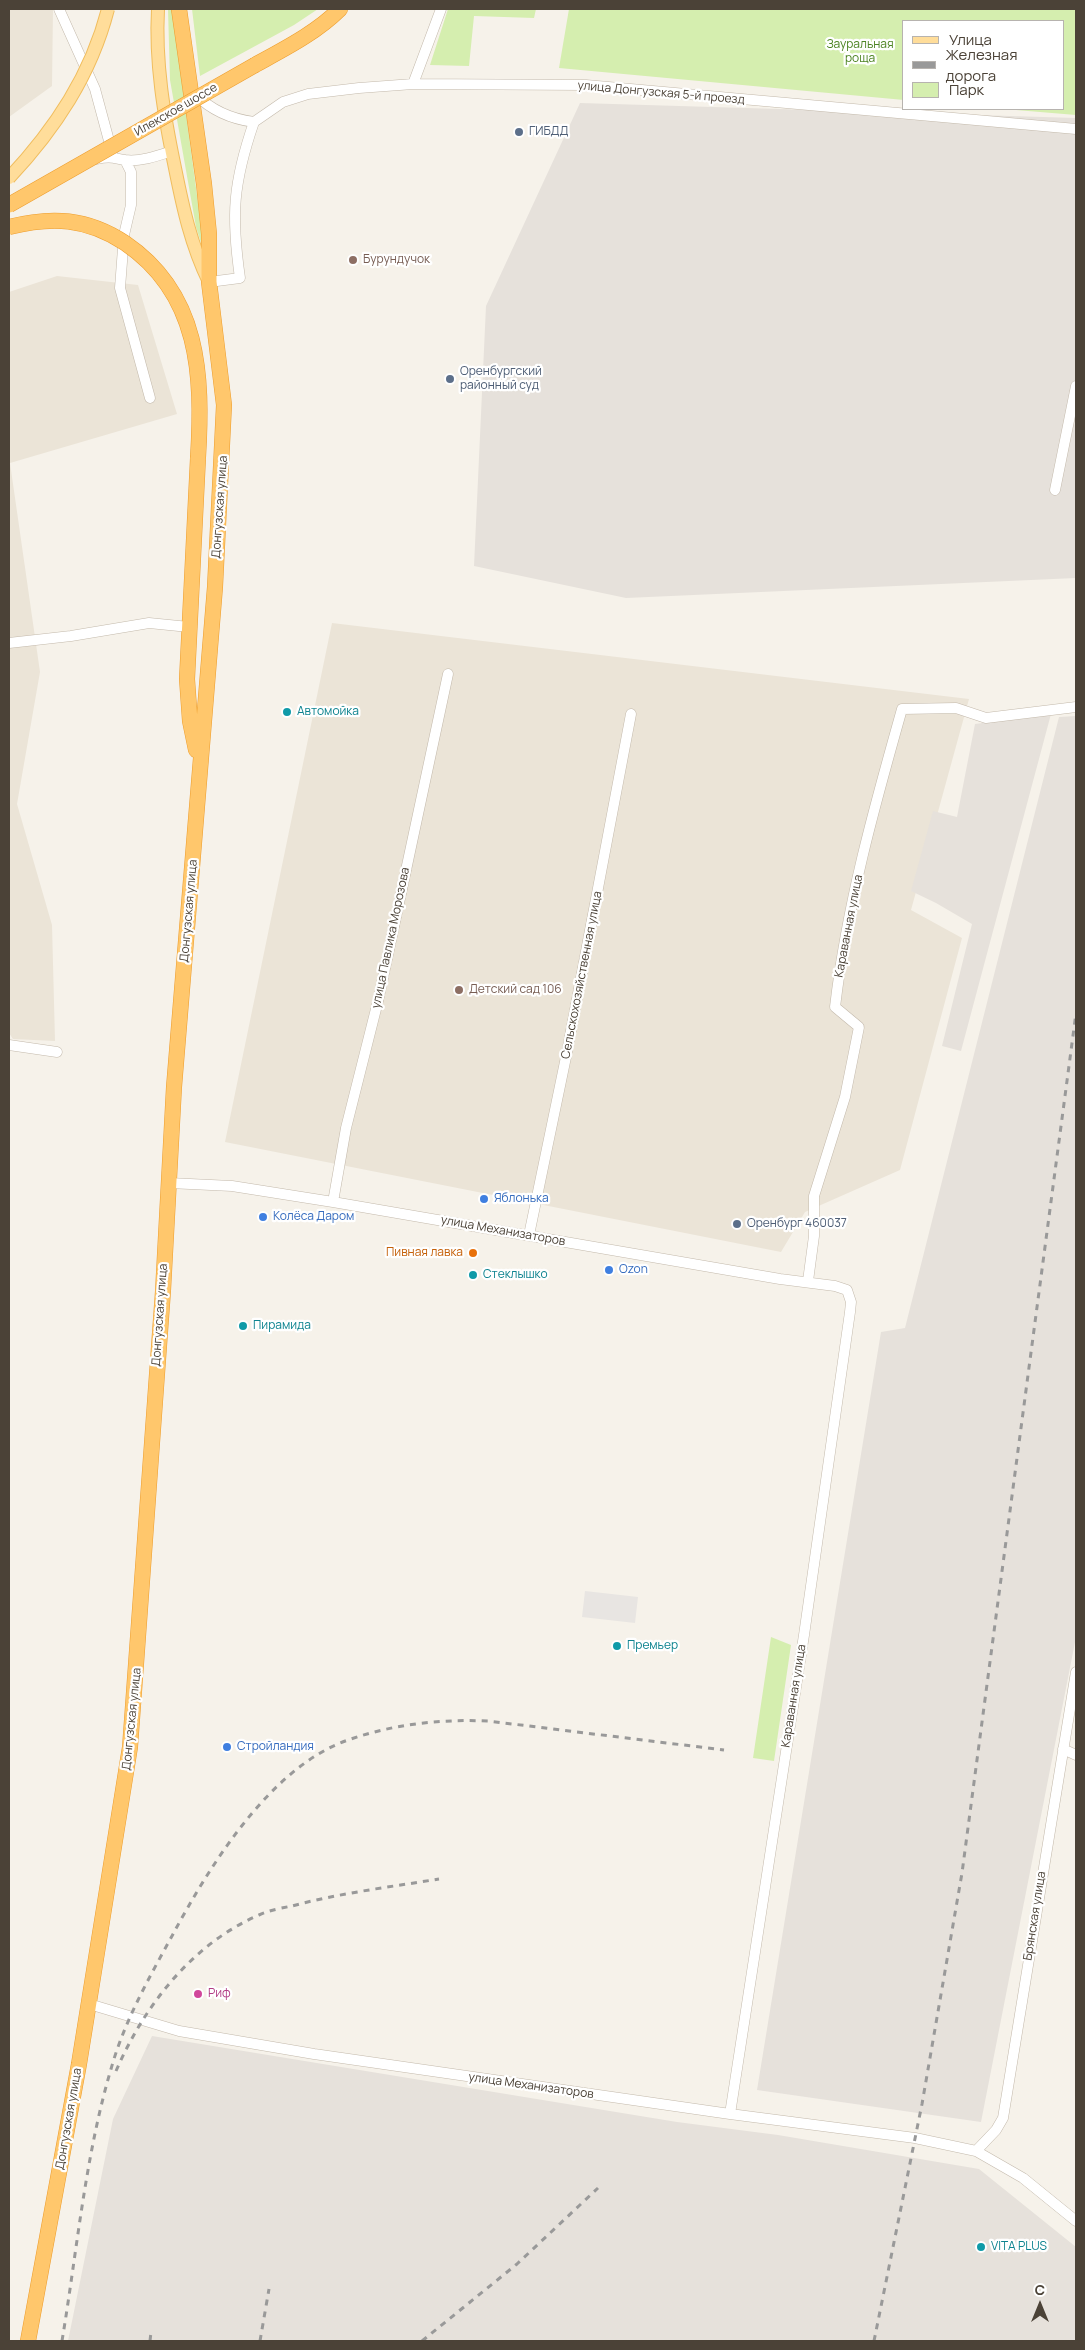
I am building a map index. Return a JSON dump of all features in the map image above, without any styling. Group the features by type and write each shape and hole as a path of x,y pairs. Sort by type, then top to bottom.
{"highway":[{"name":"Донгузская улица","path":"28,2341 89,2004 130,1746 138,1656 174,1087 215,587 224,422 218,342 209,282 209,234 179,9"},
{"name":"Илекское шоссе","path":"9,205 299,40 329,20 340,9"},
{"path":"9,227 71,220 100,229 144,257 163,277 179,303 189,329 196,356 200,385 187,679 190,721 200,767"}],"main road":[{"path":"9,178 50,130 78,87 92,61 108,9"},
{"name":"Донгузская улица","path":"158,9 157,37 162,101 190,235 209,282"}],"street":[{"path":"59,9 95,90 112,156"},
{"path":"413,84 441,9"},
{"name":"улица Донгузская 5-й проезд","path":"254,122 283,102 308,94 413,84 586,85 1076,129"},
{"path":"191,90 205,104 220,112 240,120 254,122 242,157 235,190 234,234 240,278 209,282"},
{"path":"9,201 78,163 112,156 125,160 149,158 172,151"},
{"path":"125,160 131,172 131,205 124,235 120,288 150,398"},
{"path":"1055,490 1076,386"},
{"path":"9,643 71,636 149,623 189,627"},
{"name":"улица Павлика Морозова","path":"333,1202 346,1128 378,1001 448,674"},
{"name":"Караванная улица","path":"808,1281 814,1236 814,1196 845,1097 859,1027 835,1007 843,944 866,837 902,709 956,708 986,718 1076,707"},
{"name":"Сельскохозяйственная улица","path":"529,1235 566,1057 631,714"},
{"path":"9,1045 57,1052"},
{"name":"улица Механизаторов","path":"169,1183 232,1186 780,1279 808,1281 835,1286"},
{"name":"Караванная улица","path":"730,2114 804,1635 851,1307 846,1290 835,1286"},
{"name":"Брянская улица","path":"976,2151 996,2130 1003,2118 1076,1672"},
{"path":"1063,1749 1076,1755"},
{"name":"улица Механизаторов","path":"89,2004 179,2031 450,2074 915,2138 976,2151 1023,2178 1076,2221"}],"shaded area":[{"path":"9,9 53,9 52,86 9,117"},
{"path":"580,103 1076,118 1076,578 626,598 474,566 486,306"},
{"path":"57,276 138,285 177,414 10,463 40,672 17,804 52,925 55,1041 13,1039 9,1033 9,292"},
{"path":"332,623 969,699 911,910 962,938 900,1170 805,1212 781,1252 225,1142"},
{"path":"1051,714 961,1051 942,1046 972,924 911,891 933,811 957,817 975,724"},
{"path":"1076,716 1076,1637 981,2122 757,2090 881,1332 905,1328 1059,717"},
{"path":"585,1591 638,1597 635,1623 582,1617"},
{"path":"152,2036 677,2122 778,2135 979,2169 1076,2247 1076,2341 68,2341 113,2119"}],"green space":[{"path":"168,9 172,9 205,255 196,227 170,80"},
{"path":"192,9 318,9 294,25 200,76"},
{"path":"448,9 536,9 534,18 474,16 469,66 430,65"},
{"name":"Зауральная роща","path":"569,9 1076,9 1076,115 1016,110 1065,110 1065,20 902,20 902,100 559,68"},
{"path":"771,1637 791,1645 774,1761 753,1758"}],"railway":[{"path":"874,2341 922,2104 962,1873 1076,1013"},
{"path":"62,2341 94,2136 111,2069 123,2034 155,1968 204,1880 245,1822 293,1772 320,1753 348,1740 400,1726 452,1721 488,1721 724,1750"},
{"path":"116,2071 141,2023 173,1980 212,1942 235,1927 276,1909 328,1897 439,1879"},
{"path":"422,2341 517,2264 598,2188"},
{"path":"260,2341 269,2289"},
{"path":"150,2341 151,2332"}],"place":[{"name":"ГИБДД","path":"519,132"},
{"name":"Бурундучок","path":"353,260"},
{"name":"Оренбургский районный суд","path":"450,379"},
{"name":"Автомойка","path":"287,712"},
{"name":"Детский сад 106","path":"459,990"},
{"name":"Яблонька","path":"484,1199"},
{"name":"Колёса Даром","path":"263,1217"},
{"name":"Оренбург 460037","path":"737,1224"},
{"name":"Пивная лавка","path":"473,1253"},
{"name":"Ozon","path":"609,1270"},
{"name":"Стеклышко","path":"473,1275"},
{"name":"Пирамида","path":"243,1326"},
{"name":"Премьер","path":"617,1646"},
{"name":"Стройландия","path":"227,1747"},
{"name":"Риф","path":"198,1994"},
{"name":"VITA PLUS","path":"981,2247"}]}
